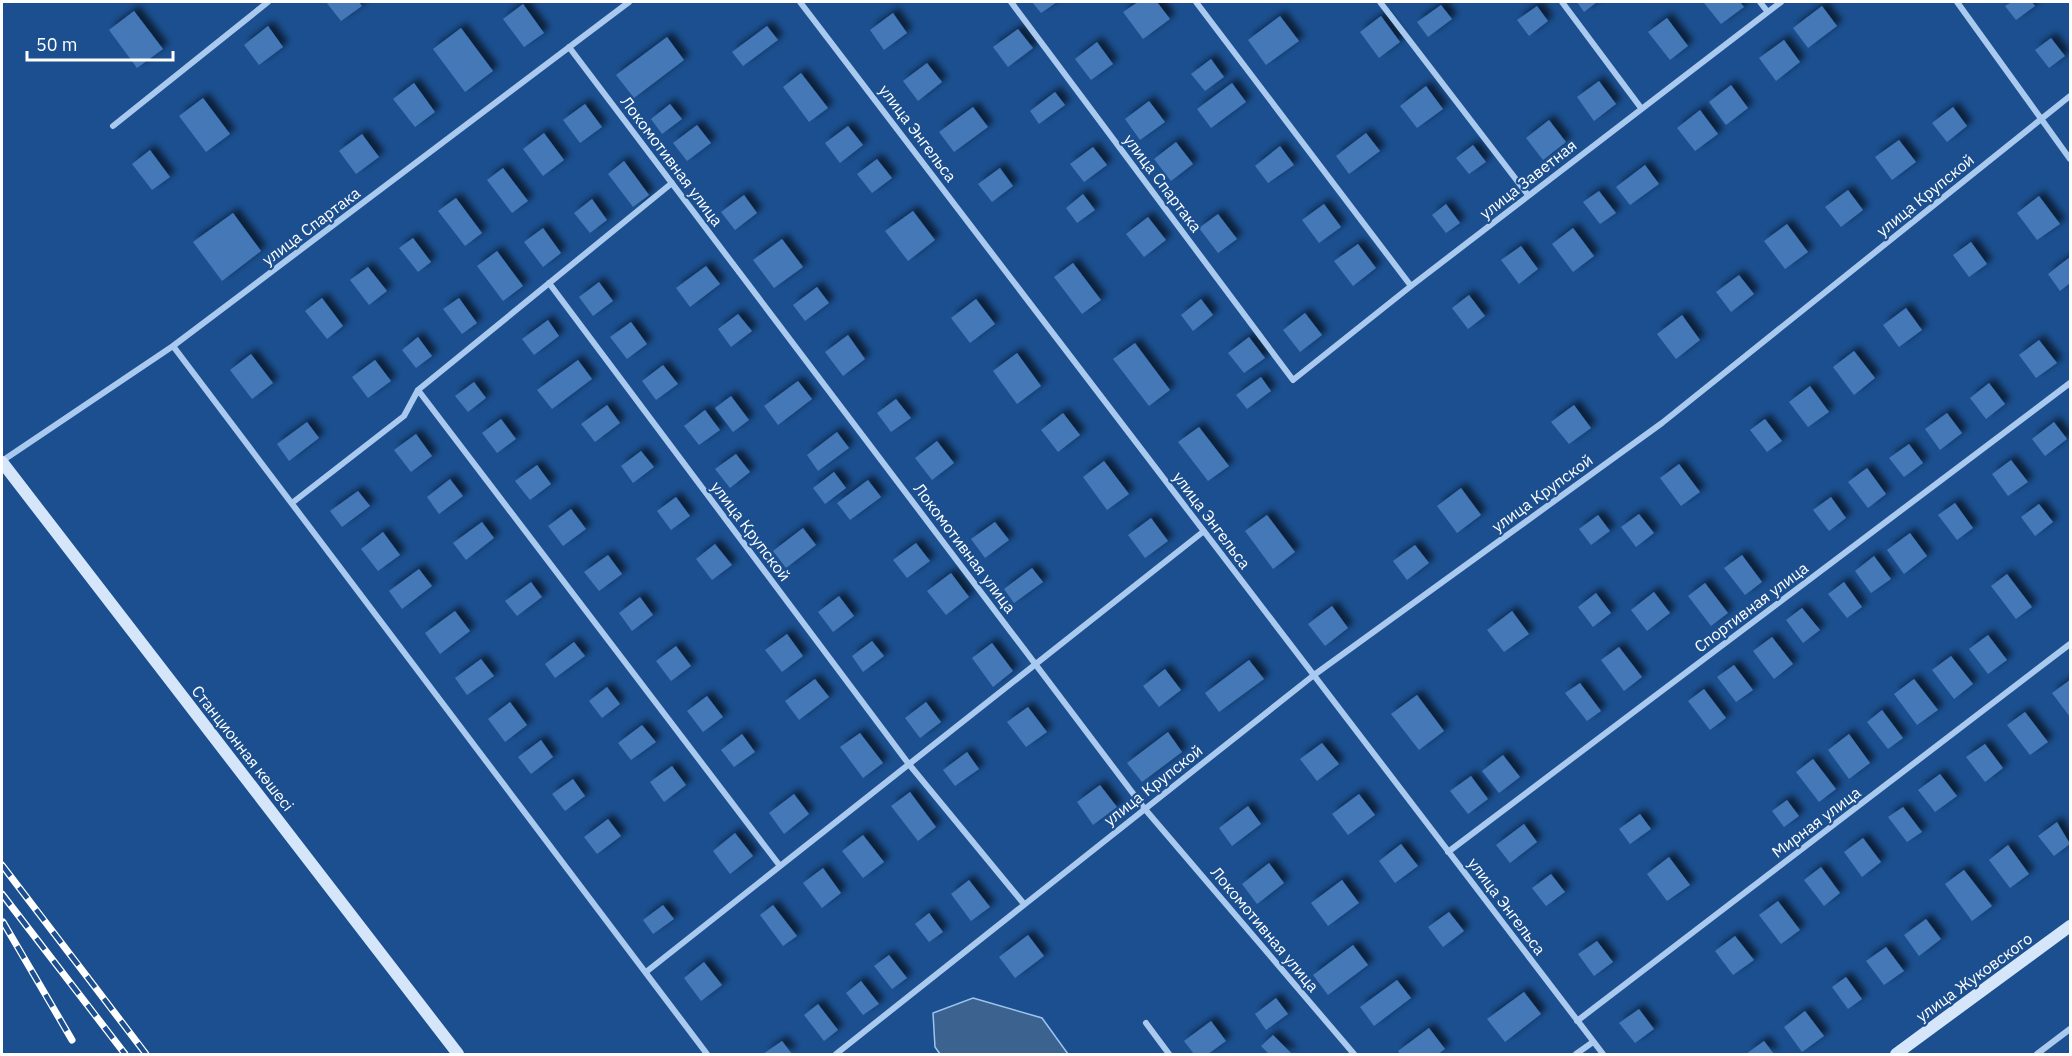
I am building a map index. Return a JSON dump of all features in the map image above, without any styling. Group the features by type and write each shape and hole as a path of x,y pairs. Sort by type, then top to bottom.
{"street":[{"path":"113,126 268,2"},
{"name":"улица Спартака","path":"2,462 173,346 629,2"},
{"name":"улица Энгельса","path":"800,2 1602,1054"},
{"name":"улица Спартака","path":"1011,2 1293,380"},
{"path":"1196,2 1411,286"},
{"path":"1380,2 1528,195"},
{"path":"1562,2 1641,108"},
{"path":"1760,2 1767,11"},
{"name":"улица Заветная","path":"1293,380 1528,195 1781,2"},
{"path":"1957,2 2070,159"},
{"name":"Локомотивная улица","path":"569,47 1144,808 1354,1054"},
{"name":"улица Крупской","path":"836,1054 1314,675 1662,423 2070,96"},
{"path":"292,503 404,416 418,390 672,183"},
{"name":"улица Крупской","path":"549,283 908,763 1024,904"},
{"path":"173,346 708,1054"},
{"name":"Спортивная улица","path":"1448,852 2070,383"},
{"path":"418,390 780,866"},
{"name":"Станционная көшесі","path":"2,462 458,1054"},
{"path":"646,972 1204,531"},
{"name":"Мирная улица","path":"1577,1021 2070,644"},
{"name":"улица Жуковского","path":"1896,1054 2070,926"},
{"path":"1146,1023 1169,1054"},
{"path":"2037,1054 2070,1029"},
{"path":"1576,1054 1593,1042"}],"water":[{"path":"973,998 1042,1018 1068,1054 940,1054 935,1047 933,1013"}],"building":[{"path":"326,2 359,2 362,6 341,21"},
{"path":"1032,2 1057,2 1041,13"},
{"path":"1138,2 1157,2 1170,19 1143,39 1123,12"},
{"path":"1577,2 1597,2 1584,12"},
{"path":"1740,2 1744,7 1721,24 1704,3"},
{"path":"2012,2 2032,2 2035,6 2016,20 2005,6"},
{"path":"523,4 544,33 524,47 503,19"},
{"path":"1441,5 1452,19 1428,37 1417,22"},
{"path":"1537,6 1548,21 1529,36 1517,20"},
{"path":"1822,6 1837,26 1808,48 1793,28"},
{"path":"134,11 163,49 137,68 109,30"},
{"path":"893,13 907,33 884,50 870,30"},
{"path":"1280,16 1299,41 1266,65 1248,40"},
{"path":"1381,16 1400,42 1379,58 1360,32"},
{"path":"1667,18 1688,46 1670,60 1648,32"},
{"path":"268,26 283,47 259,65 244,45"},
{"path":"767,26 778,40 743,66 732,52"},
{"path":"461,28 493,71 465,92 433,49"},
{"path":"1018,29 1033,48 1008,67 993,47"},
{"path":"667,37 684,60 634,98 616,75"},
{"path":"2051,38 2065,56 2049,68 2035,50"},
{"path":"1784,40 1800,62 1776,81 1759,58"},
{"path":"1097,42 1113,64 1091,80 1075,59"},
{"path":"1211,59 1224,77 1205,91 1191,74"},
{"path":"927,63 942,82 918,101 903,81"},
{"path":"801,73 828,108 809,122 783,87"},
{"path":"1599,81 1616,104 1594,121 1577,97"},
{"path":"414,83 435,112 415,127 393,99"},
{"path":"1232,83 1246,102 1211,128 1197,109"},
{"path":"1731,85 1748,108 1726,125 1709,102"},
{"path":"1426,86 1443,109 1417,128 1400,106"},
{"path":"1055,92 1065,105 1039,124 1030,111"},
{"path":"203,98 230,134 206,152 179,116"},
{"path":"1149,101 1165,122 1140,140 1125,119"},
{"path":"585,104 602,127 580,143 563,120"},
{"path":"670,104 682,119 662,134 651,119"},
{"path":"973,107 988,127 954,152 939,132"},
{"path":"1953,107 1967,126 1947,142 1932,123"},
{"path":"1700,110 1718,134 1695,151 1677,128"},
{"path":"1549,120 1566,142 1543,160 1526,138"},
{"path":"697,125 711,143 687,161 673,143"},
{"path":"848,126 863,145 840,163 825,143"},
{"path":"544,133 564,160 543,176 523,149"},
{"path":"1366,133 1380,151 1349,174 1336,156"},
{"path":"362,134 379,157 356,174 339,151"},
{"path":"1899,140 1916,162 1892,180 1875,157"},
{"path":"1176,142 1193,164 1171,181 1154,159"},
{"path":"1473,145 1486,162 1469,174 1456,158"},
{"path":"1280,146 1294,165 1268,183 1255,166"},
{"path":"1093,147 1107,165 1084,182 1070,164"},
{"path":"150,150 170,177 152,190 132,164"},
{"path":"877,159 892,178 872,193 857,174"},
{"path":"624,161 649,195 633,207 608,174"},
{"path":"1645,165 1659,184 1630,205 1616,187"},
{"path":"503,168 528,201 512,213 487,180"},
{"path":"1000,168 1013,186 992,202 978,184"},
{"path":"1848,190 1863,210 1841,227 1825,207"},
{"path":"1599,191 1616,213 1600,224 1583,202"},
{"path":"1083,194 1095,210 1077,223 1066,208"},
{"path":"744,195 757,213 735,230 721,212"},
{"path":"2039,196 2060,224 2037,240 2017,213"},
{"path":"456,198 482,233 465,246 438,211"},
{"path":"592,199 607,220 590,233 574,213"},
{"path":"1324,204 1341,227 1319,243 1302,220"},
{"path":"1446,204 1460,223 1446,233 1432,215"},
{"path":"913,211 935,240 908,261 885,231"},
{"path":"233,213 261,251 222,281 193,242"},
{"path":"1218,214 1237,239 1218,253 1199,228"},
{"path":"1148,217 1166,240 1144,257 1126,234"},
{"path":"1787,224 1808,252 1785,269 1764,241"},
{"path":"543,228 561,253 543,267 524,242"},
{"path":"1573,228 1594,256 1573,272 1552,244"},
{"path":"413,238 431,262 418,272 399,248"},
{"path":"782,239 803,267 774,288 753,260"},
{"path":"1971,242 1987,264 1969,277 1953,255"},
{"path":"1358,244 1376,268 1353,286 1334,261"},
{"path":"1521,246 1538,269 1519,284 1501,260"},
{"path":"497,251 523,286 503,301 477,266"},
{"path":"2070,257 2070,283 2060,291 2048,274"},
{"path":"1073,263 1101,300 1082,314 1054,277"},
{"path":"706,266 720,284 690,307 676,288"},
{"path":"368,267 387,291 369,305 350,280"},
{"path":"1739,275 1754,294 1731,312 1716,292"},
{"path":"599,282 613,301 593,316 579,297"},
{"path":"817,287 829,303 805,321 793,305"},
{"path":"1469,295 1485,316 1468,329 1452,308"},
{"path":"322,298 343,326 327,339 305,311"},
{"path":"459,298 477,323 462,334 443,309"},
{"path":"976,299 995,324 970,343 951,318"},
{"path":"1201,299 1213,315 1193,331 1181,315"},
{"path":"1906,308 1922,330 1899,347 1883,325"},
{"path":"1305,313 1322,335 1300,352 1283,330"},
{"path":"738,314 752,331 731,347 718,329"},
{"path":"1682,315 1700,340 1676,359 1657,334"},
{"path":"548,320 559,336 534,355 522,339"},
{"path":"631,322 647,344 627,359 610,337"},
{"path":"848,335 865,359 843,376 825,352"},
{"path":"418,337 432,356 416,368 402,350"},
{"path":"1249,337 1265,358 1244,373 1228,353"},
{"path":"2039,340 2057,363 2036,378 2019,355"},
{"path":"1135,343 1170,390 1149,406 1113,359"},
{"path":"1854,351 1875,378 1854,395 1833,367"},
{"path":"1017,353 1041,386 1017,404 993,371"},
{"path":"251,354 273,383 252,399 230,370"},
{"path":"375,360 391,381 368,398 352,377"},
{"path":"578,360 592,379 552,409 537,390"},
{"path":"663,365 678,384 656,400 642,381"},
{"path":"1261,377 1271,391 1247,409 1236,395"},
{"path":"798,381 812,399 778,425 764,406"},
{"path":"474,382 486,398 468,412 455,396"},
{"path":"1989,383 2005,404 1986,419 1970,398"},
{"path":"1810,386 1829,412 1808,427 1789,402"},
{"path":"731,396 749,420 733,432 715,408"},
{"path":"896,399 911,418 891,432 877,413"},
{"path":"607,405 620,423 595,442 581,424"},
{"path":"1574,405 1591,428 1569,444 1551,422"},
{"path":"705,410 720,430 699,445 684,426"},
{"path":"1063,413 1080,435 1058,452 1041,430"},
{"path":"1947,413 1962,433 1940,450 1925,429"},
{"path":"501,419 516,439 497,453 482,433"},
{"path":"1765,419 1782,441 1767,452 1750,430"},
{"path":"307,422 319,438 289,461 277,444"},
{"path":"2054,422 2067,439 2045,456 2032,439"},
{"path":"1199,427 1229,466 1208,481 1178,442"},
{"path":"837,432 849,448 818,471 807,455"},
{"path":"416,434 432,456 411,472 394,450"},
{"path":"937,441 954,463 932,480 915,458"},
{"path":"1909,444 1923,463 1904,477 1889,458"},
{"path":"641,451 654,467 633,483 621,466"},
{"path":"736,454 750,472 730,488 715,469"},
{"path":"2011,460 2028,482 2008,496 1992,474"},
{"path":"1104,461 1129,494 1107,510 1083,477"},
{"path":"1679,464 1700,492 1681,506 1660,478"},
{"path":"537,465 551,484 530,500 515,481"},
{"path":"1867,468 1886,494 1868,508 1848,482"},
{"path":"834,472 846,488 825,504 813,488"},
{"path":"450,479 463,496 439,514 427,497"},
{"path":"868,480 881,497 850,520 837,503"},
{"path":"1461,488 1481,515 1457,533 1437,506"},
{"path":"358,491 370,506 342,527 330,511"},
{"path":"676,497 690,516 671,530 657,511"},
{"path":"1831,497 1846,518 1829,531 1813,510"},
{"path":"1955,503 1973,528 1957,540 1938,515"},
{"path":"2039,504 2053,522 2035,536 2021,517"},
{"path":"571,509 586,529 563,546 548,526"},
{"path":"1639,514 1654,533 1636,547 1621,527"},
{"path":"1267,515 1295,552 1273,569 1245,531"},
{"path":"1598,515 1610,531 1591,545 1579,529"},
{"path":"1151,518 1168,541 1145,558 1128,535"},
{"path":"482,522 494,538 466,560 453,543"},
{"path":"995,522 1009,540 985,558 971,539"},
{"path":"803,528 816,545 786,568 773,551"},
{"path":"383,532 400,555 378,571 361,549"},
{"path":"1910,533 1927,556 1904,574 1887,550"},
{"path":"916,543 930,561 907,578 893,560"},
{"path":"715,544 732,565 712,580 696,559"},
{"path":"1415,545 1429,563 1407,580 1393,561"},
{"path":"608,555 622,574 599,591 584,572"},
{"path":"1742,555 1762,582 1745,595 1724,568"},
{"path":"1874,556 1891,579 1871,593 1855,571"},
{"path":"1032,568 1043,582 1014,603 1004,589"},
{"path":"419,569 432,586 402,609 389,591"},
{"path":"951,573 969,597 946,615 927,591"},
{"path":"2007,574 2032,607 2016,619 1991,586"},
{"path":"531,582 542,597 517,616 505,601"},
{"path":"1844,582 1862,607 1847,618 1828,594"},
{"path":"1705,583 1728,613 1711,626 1688,596"},
{"path":"1654,592 1670,613 1647,631 1631,610"},
{"path":"1596,593 1611,613 1593,627 1578,607"},
{"path":"839,596 854,616 833,632 818,612"},
{"path":"640,597 653,615 632,631 619,613"},
{"path":"1332,606 1348,628 1325,646 1308,624"},
{"path":"1802,608 1820,630 1803,643 1786,620"},
{"path":"455,611 470,631 440,654 425,633"},
{"path":"1512,611 1529,634 1504,652 1487,630"},
{"path":"787,634 803,656 782,672 765,650"},
{"path":"1988,635 2007,660 1988,674 1969,649"},
{"path":"1772,637 1793,664 1774,679 1753,651"},
{"path":"872,641 884,656 863,672 852,656"},
{"path":"574,642 585,656 555,678 545,664"},
{"path":"992,643 1013,671 993,687 972,658"},
{"path":"676,646 691,666 671,681 656,661"},
{"path":"1619,647 1642,677 1624,691 1601,660"},
{"path":"1951,656 1973,684 1954,699 1932,670"},
{"path":"481,659 494,676 467,695 455,678"},
{"path":"1249,660 1264,679 1219,712 1205,693"},
{"path":"1734,665 1753,690 1736,702 1717,677"},
{"path":"1165,669 1181,690 1159,707 1143,686"},
{"path":"815,679 829,697 799,720 785,701"},
{"path":"1914,679 1938,710 1917,725 1894,694"},
{"path":"2070,680 2070,717 2052,693"},
{"path":"1580,683 1601,711 1587,721 1565,693"},
{"path":"607,687 620,704 602,718 589,701"},
{"path":"1704,689 1726,718 1710,730 1688,701"},
{"path":"1417,695 1444,731 1419,750 1391,714"},
{"path":"707,696 723,717 703,732 687,711"},
{"path":"510,702 527,725 505,742 488,719"},
{"path":"926,702 941,722 920,738 905,718"},
{"path":"1028,707 1047,732 1026,747 1007,722"},
{"path":"1882,710 1903,738 1888,749 1867,722"},
{"path":"2025,712 2048,742 2030,755 2007,725"},
{"path":"642,725 656,742 631,760 618,743"},
{"path":"1168,732 1182,752 1142,782 1127,763"},
{"path":"860,733 883,763 863,778 840,747"},
{"path":"742,734 755,752 734,767 721,750"},
{"path":"1849,734 1870,763 1849,779 1828,750"},
{"path":"541,740 553,757 531,774 518,757"},
{"path":"1322,743 1339,764 1317,781 1300,759"},
{"path":"1985,744 2003,768 1985,782 1966,757"},
{"path":"967,752 979,769 955,786 943,770"},
{"path":"1503,755 1520,777 1499,793 1482,771"},
{"path":"1813,759 1836,789 1819,802 1796,772"},
{"path":"672,766 686,785 664,802 650,782"},
{"path":"1940,774 1957,796 1935,812 1918,790"},
{"path":"1471,776 1488,799 1468,814 1450,791"},
{"path":"573,779 585,796 565,811 552,794"},
{"path":"1100,785 1117,807 1093,825 1077,802"},
{"path":"910,792 936,827 918,841 891,806"},
{"path":"794,794 809,814 784,834 769,813"},
{"path":"1359,794 1375,815 1348,835 1332,814"},
{"path":"1787,800 1799,816 1784,827 1772,811"},
{"path":"1248,806 1261,824 1232,846 1219,828"},
{"path":"1903,807 1922,832 1907,842 1888,817"},
{"path":"1640,814 1651,829 1630,844 1619,829"},
{"path":"608,819 621,836 597,854 584,837"},
{"path":"2057,822 2070,844 2054,856 2038,836"},
{"path":"1524,824 1537,842 1510,863 1496,845"},
{"path":"735,833 753,856 730,874 713,851"},
{"path":"863,835 884,862 863,878 842,851"},
{"path":"1863,838 1881,862 1862,877 1844,852"},
{"path":"1401,844 1418,866 1395,883 1379,861"},
{"path":"2008,845 2029,874 2010,888 1989,860"},
{"path":"1669,857 1690,885 1667,901 1647,874"},
{"path":"1269,863 1284,883 1257,904 1242,884"},
{"path":"1821,867 1840,893 1824,906 1804,880"},
{"path":"823,868 841,893 822,908 803,883"},
{"path":"1964,870 1992,906 1972,921 1945,884"},
{"path":"1551,874 1565,892 1546,906 1532,888"},
{"path":"969,880 990,907 971,921 951,894"},
{"path":"1342,880 1359,903 1328,926 1311,903"},
{"path":"1778,901 1800,930 1781,944 1759,915"},
{"path":"663,905 674,919 653,934 643,920"},
{"path":"773,905 797,936 783,946 760,915"},
{"path":"1449,912 1464,931 1443,947 1428,927"},
{"path":"929,913 943,932 929,942 915,924"},
{"path":"1926,919 1941,939 1919,956 1904,935"},
{"path":"1028,935 1044,956 1015,978 999,957"},
{"path":"1735,936 1754,960 1733,975 1715,951"},
{"path":"1597,941 1613,962 1594,976 1578,954"},
{"path":"1353,945 1368,965 1328,995 1313,975"},
{"path":"1886,947 1904,971 1884,985 1866,961"},
{"path":"889,955 907,978 892,989 874,966"},
{"path":"704,962 722,985 701,1001 684,978"},
{"path":"1846,977 1862,999 1848,1009 1832,987"},
{"path":"1397,980 1411,998 1374,1026 1360,1007"},
{"path":"861,981 879,1004 863,1015 846,993"},
{"path":"1524,992 1541,1014 1505,1042 1487,1019"},
{"path":"1276,998 1288,1014 1266,1030 1255,1014"},
{"path":"818,1004 838,1030 824,1041 804,1015"},
{"path":"1639,1009 1654,1029 1635,1043 1619,1023"},
{"path":"1805,1011 1824,1036 1802,1052 1784,1027"},
{"path":"1211,1021 1226,1041 1208,1054 1194,1054 1184,1041"},
{"path":"1429,1028 1445,1049 1438,1054 1400,1054 1398,1051"},
{"path":"1273,1035 1292,1054 1269,1054 1261,1046"},
{"path":"782,1041 792,1054 763,1054"},
{"path":"1764,1041 1774,1054 1746,1054"}],"railway":[{"path":"2,865 146,1054"},
{"path":"2,894 125,1054"},
{"path":"3,922 72,1040"}]}
